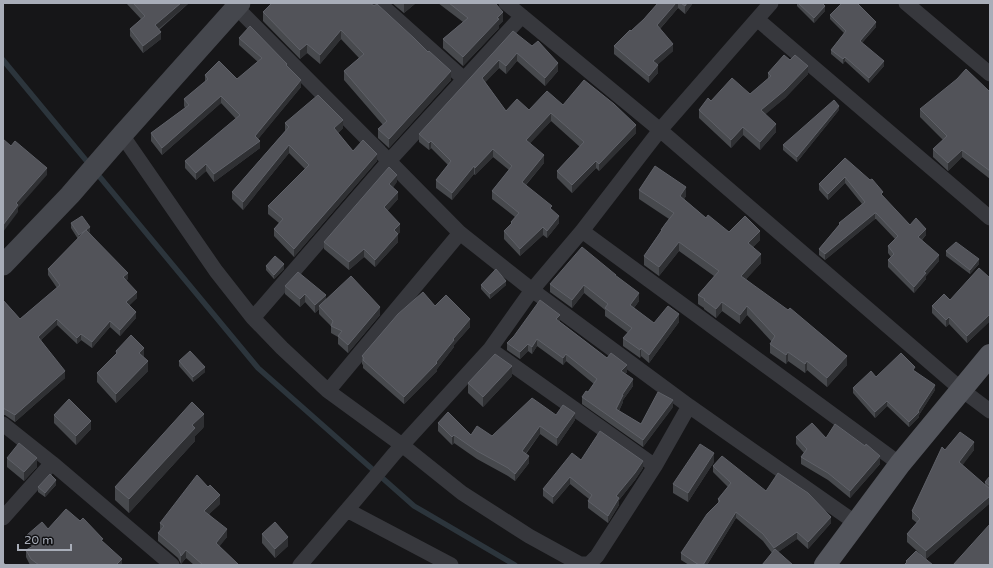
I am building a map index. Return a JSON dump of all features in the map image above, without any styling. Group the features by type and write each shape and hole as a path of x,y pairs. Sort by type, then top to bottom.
{"main road":[{"path":"825,565 900,464 990,355"}],"street":[{"path":"379,3 464,79"},
{"path":"506,3 660,130 962,390 990,411"},
{"path":"300,565 398,450 490,349 532,290 582,231 660,130 771,3"},
{"path":"906,3 990,74"},
{"path":"6,256 70,195 236,4 460,233 532,290 689,406 856,523"},
{"path":"253,318 389,160 522,16"},
{"path":"757,19 990,218"},
{"path":"118,139 216,271 253,318 328,392 398,450 529,536 580,564 589,564 597,556 655,466 689,406"},
{"path":"582,231 900,464"},
{"path":"328,392 460,233"},
{"path":"490,349 655,466"},
{"path":"3,424 172,565"},
{"path":"3,518 52,464"},
{"path":"347,510 451,565"}],"building":[{"path":"133,3 181,3 155,25 161,32 143,46 130,29 145,16"},
{"path":"272,3 370,3 374,6 377,4 428,52 429,51 451,71 389,139 378,129 387,121 344,71 364,54 341,30 320,55 307,44 300,50 263,12"},
{"path":"449,3 495,3 503,12 497,18 499,19 463,57 443,39 468,18"},
{"path":"658,3 676,3 657,25 673,44 653,61 658,65 649,76 614,46 644,19"},
{"path":"798,3 822,3 825,6 814,18"},
{"path":"842,3 857,3 876,22 860,41 884,61 869,78 845,57 843,59 831,50 846,31 830,15"},
{"path":"250,26 301,80 255,136 260,141 214,174 206,164 196,173 185,161 240,115 221,96 162,148 151,133 189,105 184,99 208,79 205,75 219,61 237,79 262,58 239,38"},
{"path":"513,31 532,46 538,41 558,63 545,78 517,53 506,66 499,60 482,78 506,111 517,99 529,110 547,91 563,105 584,80 614,104 636,125 599,164 596,161 572,185 557,171 584,142 551,113 526,140 544,155 522,182 552,206 550,208 559,216 547,231 543,227 520,249 504,231 519,213 492,191 512,166 493,149 475,168 474,166 452,193 436,180 451,161 431,141 429,143 419,134"},
{"path":"784,55 790,60 795,55 808,66 785,90 761,110 776,124 760,142 743,127 731,140 699,110 708,98 711,101 732,78 750,94 771,76 768,73"},
{"path":"966,69 990,92 990,171 962,150 948,163 933,149 947,136 920,109 957,79"},
{"path":"318,95 343,120 334,128 353,151 363,140 377,154 294,249 274,229 283,219 268,206 309,165 289,145 243,202 232,192 289,127 285,123"},
{"path":"834,100 839,106 797,157 783,145"},
{"path":"3,139 11,146 15,141 47,168 16,203 18,205 3,225"},
{"path":"845,158 870,180 872,179 883,192 881,194 910,225 916,218 926,229 918,237 939,255 924,272 926,273 914,287 888,260 894,254 888,246 898,236 876,213 825,254 819,249 840,224 839,223 865,202 845,177 828,194 819,184"},
{"path":"655,166 686,187 680,196 706,218 708,215 729,232 745,216 760,231 748,243 761,254 741,276 788,310 790,308 847,356 827,378 807,361 805,364 788,352 786,355 770,344 775,336 747,306 740,315 722,302 716,309 698,295 719,271 679,242 659,267 644,256 674,213 639,190"},
{"path":"389,167 397,175 389,184 398,192 384,207 400,224 394,230 398,234 375,260 364,249 349,262 324,242"},
{"path":"82,216 90,227 79,235 71,223"},
{"path":"86,230 128,273 123,277 137,292 126,302 136,312 120,330 110,321 92,342 81,334 77,338 57,319 38,337 65,371 15,415 3,409 3,300 20,319 60,285 48,269"},
{"path":"956,242 979,259 970,270 946,251"},
{"path":"582,247 639,293 630,305 654,323 668,306 679,314 649,355 641,348 640,350 623,338 632,328 605,308 608,304 584,285 572,300 550,284"},
{"path":"275,256 284,264 274,275 266,266"},
{"path":"979,268 990,278 990,314 967,336 949,317 946,320 932,306 944,294 950,300"},
{"path":"496,269 506,281 490,294 481,285"},
{"path":"298,272 326,295 315,305 305,294 300,299 285,286"},
{"path":"351,276 380,307 348,345 338,336 342,331 331,326 333,321 319,306"},
{"path":"423,292 435,306 446,295 470,319 453,339 454,340 436,362 437,363 404,397 363,360 364,358 362,356 398,314"},
{"path":"540,300 560,315 556,319 607,358 611,353 627,365 621,371 633,379 622,395 616,409 641,424 658,392 673,400 643,440 582,397 586,391 588,392 597,379 566,354 563,358 537,339 532,347 528,344 520,352 507,343 514,336"},
{"path":"131,335 144,348 139,353 148,361 116,394 97,373 117,353 116,351"},
{"path":"190,351 205,367 193,377 179,361"},
{"path":"901,353 915,367 913,370 935,385 918,411 919,412 909,422 887,401 875,412 853,388 871,371 876,377"},
{"path":"495,354 512,366 483,397 468,383"},
{"path":"532,398 556,415 563,405 575,413 557,438 540,426 522,451 529,456 515,474 508,468 477,451 454,435 452,437 438,423 448,412 471,435 477,426 492,436"},
{"path":"69,399 91,421 76,436 54,415"},
{"path":"192,402 204,414 192,425 195,428 129,499 115,487"},
{"path":"812,423 826,438 835,424 865,446 866,444 880,456 850,491 828,473 801,457 807,449 796,437"},
{"path":"600,431 643,461 616,496 619,498 608,516 588,501 592,495 570,477 553,497 543,489 572,453 581,460"},
{"path":"960,432 974,442 959,462 990,489 990,496 926,551 907,534 920,519 912,511 942,447 945,450"},
{"path":"19,443 37,458 24,472 7,458"},
{"path":"700,444 714,453 688,493 673,484"},
{"path":"722,456 766,491 778,473 808,493 831,517 808,542 797,532 774,548 763,534 736,512 703,565 699,565 681,553 707,514 720,501 718,499 731,483 713,466"},
{"path":"50,474 56,480 45,493 38,487"},
{"path":"197,475 208,487 210,485 220,495 204,511 227,529 216,543 239,565 203,565 186,550 181,556 178,550 158,533 164,526 160,523"},
{"path":"990,476 990,486 985,482"},
{"path":"66,509 80,521 83,518 103,539 101,540 122,559 116,565 39,565 31,559 26,550 35,545 27,535 42,522 48,529"},
{"path":"275,522 288,537 275,549 262,534"},
{"path":"990,524 990,565 953,565"},
{"path":"775,549 793,565 762,565"},
{"path":"916,551 933,565 904,565"}],"waterway":[{"path":"3,60 258,368 414,506 515,565"}]}
